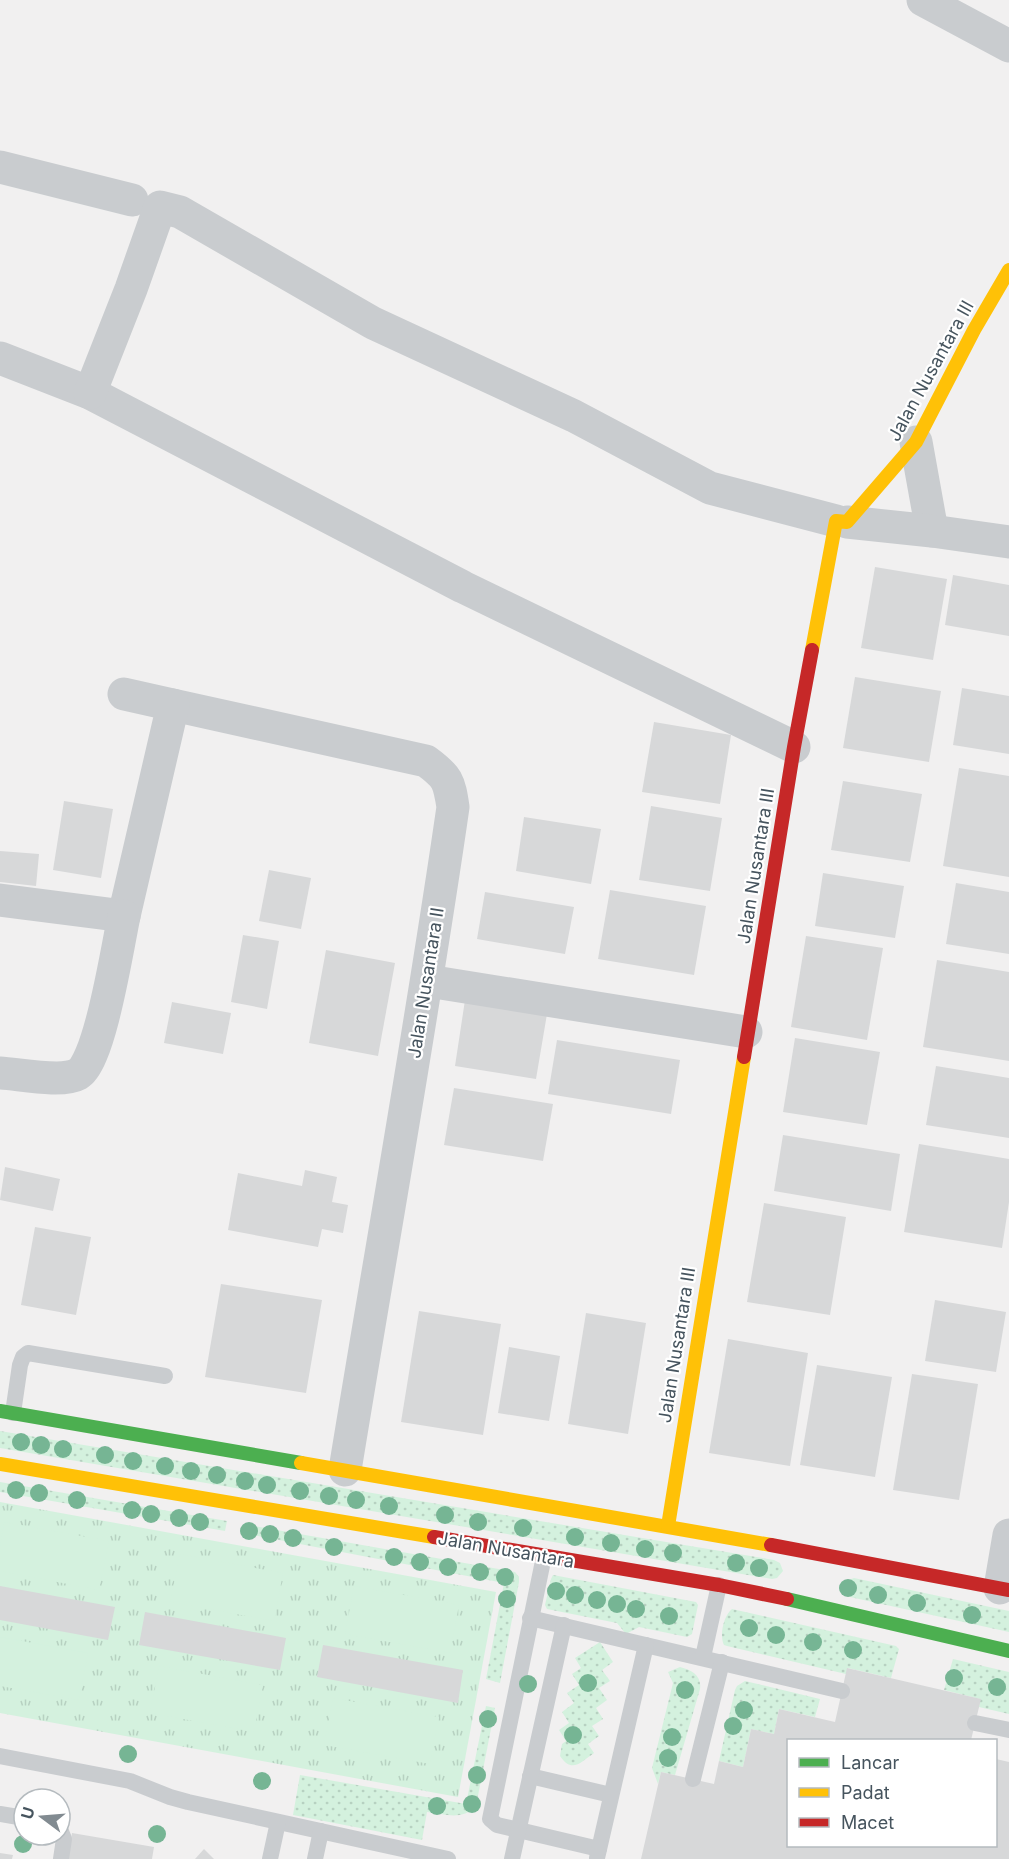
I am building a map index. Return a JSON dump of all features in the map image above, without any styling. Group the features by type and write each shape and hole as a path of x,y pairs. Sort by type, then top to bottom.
{"street":[{"path":"923,0 1009,46"},
{"path":"0,167 132,200"},
{"path":"90,393 160,207 180,212 373,323 574,416 710,488 842,522 1009,542"},
{"name":"Jalan Nusantara III","path":"668,1526 746,1032 794,747 842,522 916,442 974,330 1009,270"},
{"path":"0,358 90,393 463,587 794,747"},
{"path":"916,442 932,531"},
{"name":"Jalan Nusantara II","path":"124,694 426,761 443,774 450,790 453,807 428,981 373,1292 345,1470"},
{"path":"0,1073 66,1078 80,1073 91,1056 100,1029 173,705"},
{"path":"0,900 124,916"},
{"path":"428,981 746,1032"},
{"path":"6,1412 668,1526 810,1557 1004,1589 1009,1535"},
{"name":"Jalan Nusantara","path":"0,1464 802,1597 1009,1651"}],"lane":[{"path":"6,1412 20,1365 23,1357 28,1353 165,1376"},
{"path":"544,1556 490,1815 493,1822 598,1854 646,1645"},
{"path":"703,1657 719,1585"},
{"path":"530,1618 564,1624 842,1691"},
{"path":"512,1859 564,1624"},
{"path":"693,1779 722,1662"},
{"path":"975,1723 1009,1730"},
{"path":"0,1755 130,1781 170,1797 321,1831 384,1852 448,1859"},
{"path":"530,1776 611,1795"},
{"path":"270,1859 278,1822"},
{"path":"315,1859 321,1831"}],"green space":[{"path":"0,1431 774,1560 780,1563 783,1571 777,1578 772,1579 0,1448"},
{"path":"0,1482 227,1521 225,1531 0,1492"},
{"path":"0,1502 496,1592 458,1797 0,1713"},
{"path":"4,1522 109,1541 99,1590 0,1571 0,1546"},
{"path":"243,1524 515,1572 519,1577 519,1582 500,1683 486,1679 504,1583 242,1533"},
{"path":"180,1554 283,1573 274,1621 170,1602"},
{"path":"553,1575 696,1602 698,1605 692,1634 687,1637 639,1627 626,1634 617,1623 547,1609 545,1605"},
{"path":"854,1578 1009,1611 1009,1632 850,1597 845,1595 843,1586 846,1581"},
{"path":"354,1586 459,1605 450,1653 345,1634"},
{"path":"732,1609 896,1646 899,1649 891,1678 848,1668 846,1674 724,1645 723,1626"},
{"path":"0,1637 88,1653 79,1700 0,1686"},
{"path":"600,1642 613,1662 602,1670 610,1681 599,1688 607,1700 596,1708 603,1719 592,1726 599,1736 588,1744 594,1753 581,1763 573,1765 564,1761 560,1756 562,1744 566,1741 559,1730 569,1723 562,1712 574,1703 567,1693 579,1685 572,1674 581,1668 575,1658"},
{"path":"953,1659 1009,1672 1009,1714 979,1707 980,1699 944,1690"},
{"path":"159,1666 263,1685 254,1732 150,1713"},
{"path":"680,1667 698,1677 700,1689 675,1775 661,1772 658,1784 652,1768 673,1683 668,1672"},
{"path":"745,1681 820,1699 815,1717 779,1709 774,1734 751,1729 743,1767 719,1761 735,1690"},
{"path":"333,1698 439,1717 430,1764 324,1745"},
{"path":"486,1706 495,1708 476,1806 471,1811 459,1815 427,1812 422,1840 293,1815 300,1775 466,1804"}],"building":[{"path":"875,567 947,579 933,660 861,648"},
{"path":"953,575 1009,585 1009,636 945,625"},
{"path":"855,677 941,691 929,762 843,748"},
{"path":"962,688 1009,696 1009,754 953,745"},
{"path":"654,722 731,735 720,804 642,792"},
{"path":"959,768 1009,776 1009,877 943,866"},
{"path":"843,781 922,794 910,862 831,850"},
{"path":"64,801 113,809 101,878 53,870"},
{"path":"651,806 722,818 710,891 639,880"},
{"path":"524,817 601,829 591,884 516,871"},
{"path":"0,851 39,854 36,886 0,882"},
{"path":"269,870 311,878 301,929 259,921"},
{"path":"823,873 904,886 895,938 815,926"},
{"path":"956,883 1009,892 1009,954 946,944"},
{"path":"610,890 706,906 694,975 598,959"},
{"path":"485,892 574,907 565,954 477,939"},
{"path":"243,935 279,941 267,1009 231,1002"},
{"path":"806,936 883,948 867,1040 791,1027"},
{"path":"326,950 395,963 378,1056 309,1043"},
{"path":"937,960 1009,972 1009,1061 923,1047"},
{"path":"465,1000 547,1014 536,1079 455,1066"},
{"path":"172,1002 231,1013 223,1054 164,1043"},
{"path":"795,1038 880,1052 867,1125 783,1112"},
{"path":"557,1040 680,1060 671,1114 548,1094"},
{"path":"936,1066 1009,1078 1009,1138 926,1125"},
{"path":"454,1088 553,1104 543,1161 444,1145"},
{"path":"783,1135 900,1154 891,1211 774,1191"},
{"path":"919,1144 1009,1159 1009,1202 1002,1248 904,1232"},
{"path":"5,1167 60,1179 53,1211 0,1200"},
{"path":"305,1170 337,1177 332,1202 348,1205 343,1233 322,1229 318,1247 228,1230 238,1173 302,1186"},
{"path":"764,1203 846,1217 830,1315 747,1302"},
{"path":"35,1227 91,1237 76,1315 21,1305"},
{"path":"221,1284 322,1300 306,1393 205,1377"},
{"path":"935,1300 1006,1312 996,1372 925,1361"},
{"path":"419,1311 501,1324 483,1435 401,1422"},
{"path":"586,1313 646,1323 628,1434 568,1424"},
{"path":"728,1339 808,1353 790,1466 709,1453"},
{"path":"509,1347 560,1356 549,1421 498,1413"},
{"path":"817,1365 892,1377 875,1477 800,1465"},
{"path":"912,1374 978,1384 959,1500 893,1490"},
{"path":"0,1586 115,1607 108,1640 0,1620"},
{"path":"145,1612 286,1638 280,1670 139,1645"},
{"path":"323,1645 463,1670 458,1703 317,1677"},
{"path":"847,1668 981,1699 971,1739 787,1739 787,1847 997,1847 997,1759 1009,1762 1009,1859 641,1859 661,1772 714,1784 719,1761 743,1767 751,1729 774,1734 779,1709 835,1722"},
{"path":"72,1833 154,1847 152,1859 68,1859 70,1847 72,1847"},
{"path":"204,1849 214,1859 195,1859"},
{"path":"0,1853 13,1855 12,1859 0,1859"}],"traffic: fast":[{"path":"0,1411 301,1463"},
{"path":"787,1599 1009,1651"}],"traffic: slow":[{"path":"812,650 836,521 847,522 916,442 974,330 1009,270"},
{"path":"668,1526 744,1057"},
{"path":"301,1463 771,1545"},
{"path":"0,1464 434,1537"}],"traffic: jam":[{"path":"744,1057 812,650"},
{"path":"434,1537 719,1585 787,1599"},
{"path":"771,1545 1009,1590"}]}
